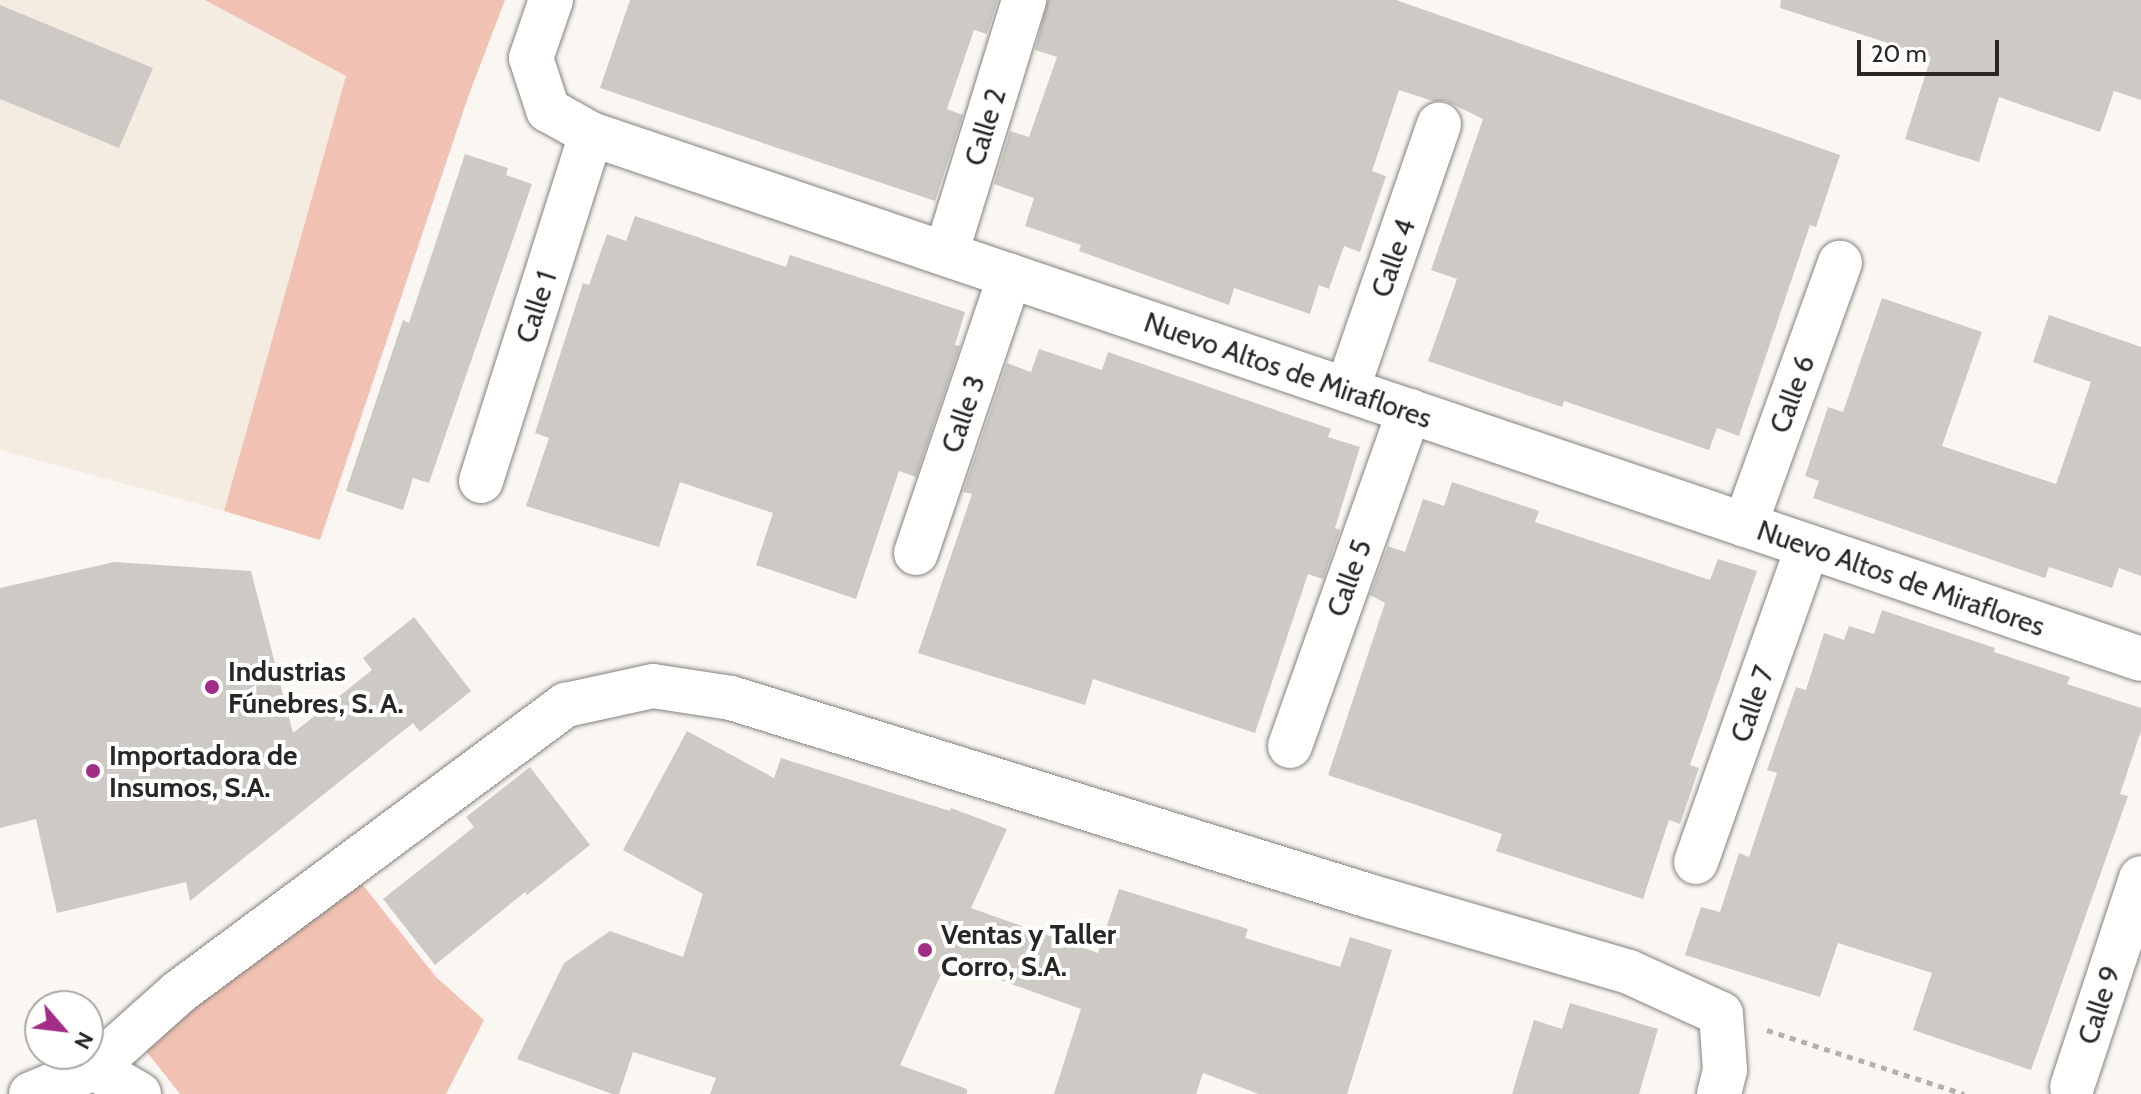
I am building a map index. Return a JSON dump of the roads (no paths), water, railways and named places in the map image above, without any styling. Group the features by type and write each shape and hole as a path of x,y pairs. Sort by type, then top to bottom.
{"street":[{"name":"Nuevo Altos de Miraflores","path":"551,0 531,58 548,110 591,134 2141,659"},
{"name":"Calle 2","path":"946,254 1024,0"},
{"name":"Calle 4","path":"1347,390 1439,125"},
{"name":"Calle 1","path":"481,481 591,134"},
{"name":"Calle 6","path":"1745,525 1840,263"},
{"name":"Calle 3","path":"916,553 1010,276"},
{"name":"Calle 5","path":"1290,746 1409,411"},
{"name":"Calle 7","path":"1696,862 1808,546"},
{"path":"104,1059 179,992 566,705 653,686 731,698 1369,896 1629,972 1721,1014 1725,1070 1719,1094"},
{"name":"Calle 9","path":"2072,1087 2141,878"},
{"path":"31,1094 89,1070"},
{"path":"97,1070 139,1094"}],"place":[{"name":"Industrias Fúnebres, S. A.","path":"212,687"},
{"name":"Importadora de Insumos, S.A.","path":"93,771"},
{"name":"Ventas y Taller Corro, S.A.","path":"925,950"}]}
